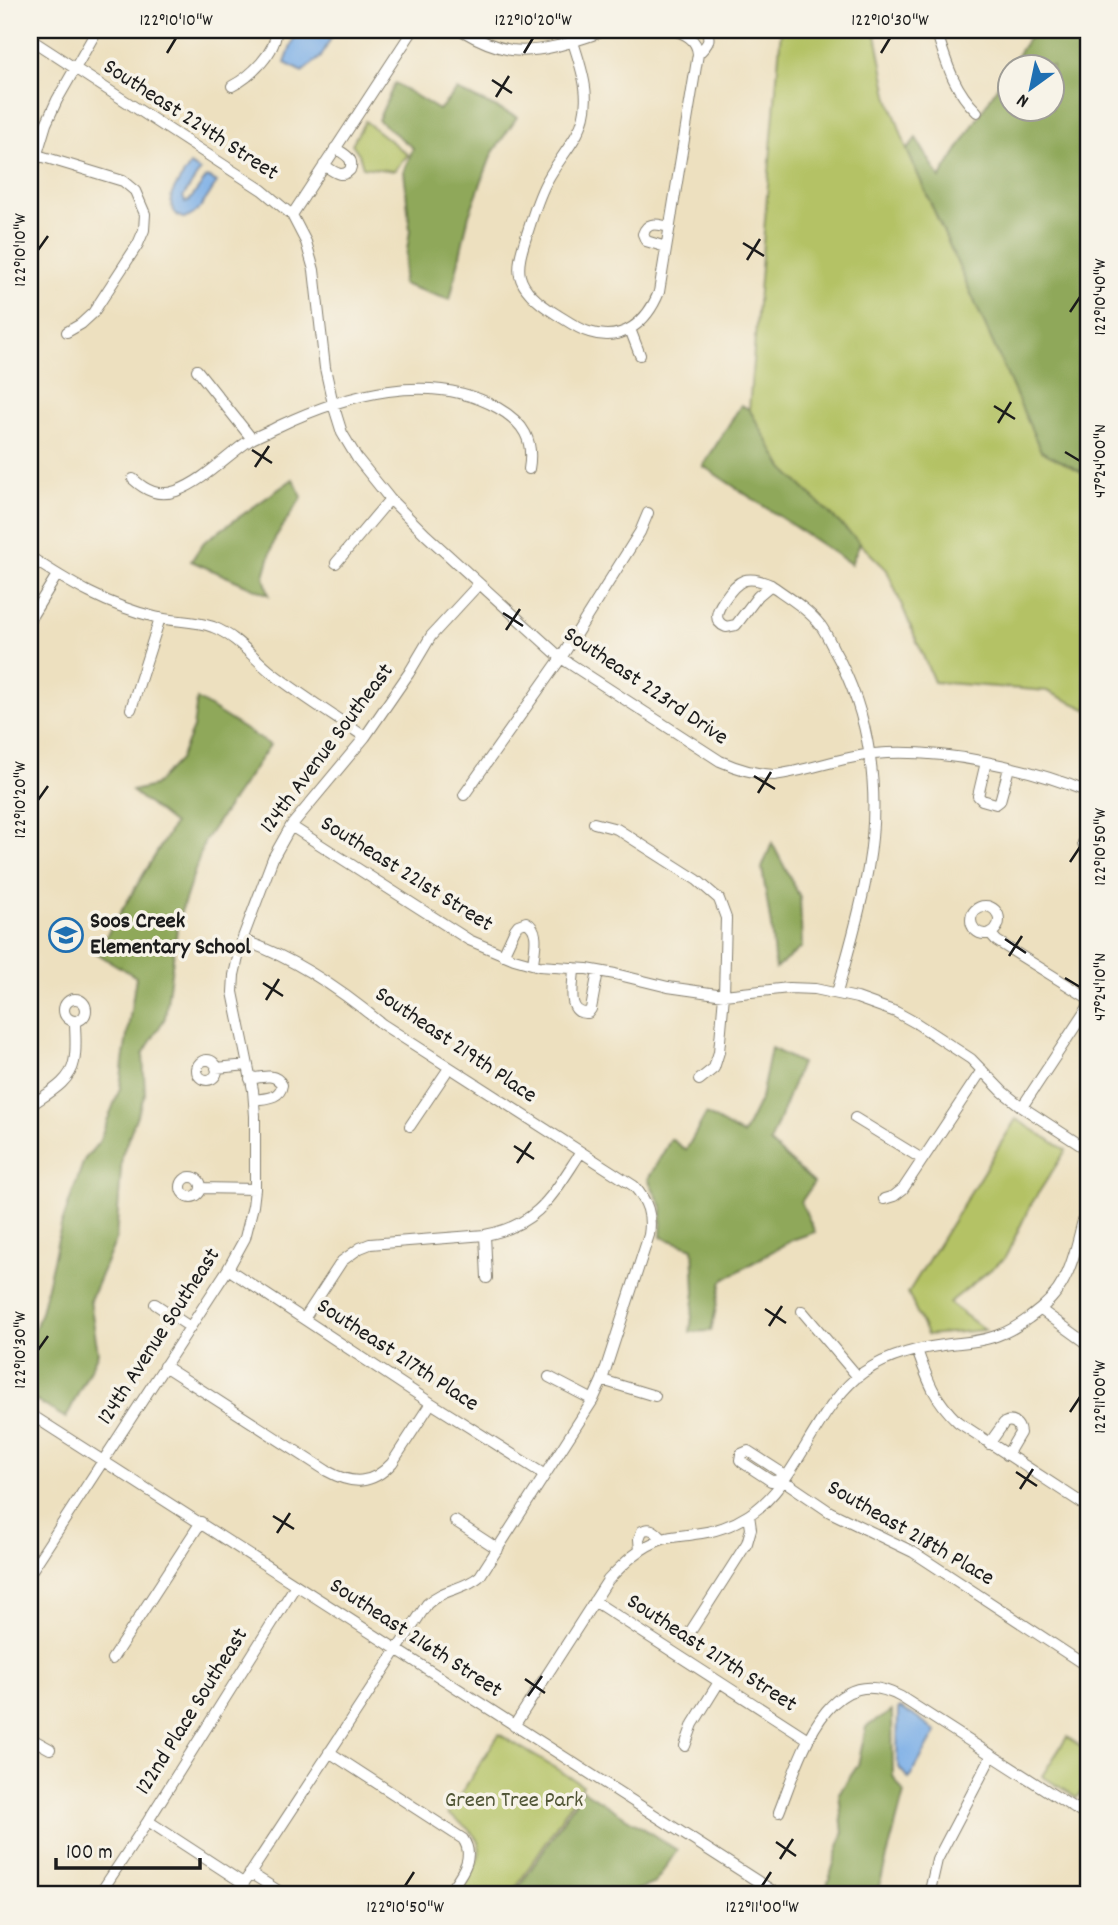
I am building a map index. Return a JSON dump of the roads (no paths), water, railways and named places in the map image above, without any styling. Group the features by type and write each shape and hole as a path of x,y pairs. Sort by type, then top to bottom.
{"street":[{"path":"30,177 46,124 97,30"},
{"path":"232,86 256,69 274,43 276,30"},
{"path":"292,215 413,30"},
{"path":"461,30 512,50 536,49 573,42 607,30"},
{"path":"573,42 586,80 583,116 578,132 548,179 539,199 523,246 520,277 530,293 545,307 587,332 603,335 621,333 645,317 659,292 698,54 698,47 693,40 678,30"},
{"path":"698,54 709,41 705,30"},
{"path":"939,31 951,77 966,101 977,112"},
{"name":"Southeast 224th Street","path":"30,39 262,190 292,215"},
{"path":"324,165 340,175 351,170 351,159 335,148"},
{"path":"37,155 123,181 135,191 145,214 144,230 138,244 93,313 67,332"},
{"name":"Southeast 223rd Drive","path":"292,215 306,242 314,270 333,404 342,433 357,458 390,499 561,659 720,761 740,770 761,775 788,773 870,754 902,752 986,762 1045,777 1088,792"},
{"path":"666,247 646,241 643,233 651,224 670,227"},
{"path":"630,329 640,355"},
{"path":"197,370 252,439"},
{"path":"133,480 143,489 157,493 174,492 190,485 252,439 305,414 361,397 406,390 460,393 483,400 503,411 527,436 531,447 530,469"},
{"path":"336,562 390,499"},
{"path":"464,795 561,659 640,532 648,513"},
{"path":"30,557 98,598 128,610 212,626 231,636 270,671 365,737"},
{"path":"30,619 57,575"},
{"path":"771,585 758,596 736,625 726,627 718,622 718,608 734,585 740,582 757,580 771,585 795,602 821,626 843,665 863,720 870,754 873,805 868,868 837,993"},
{"name":"124th Avenue Southeast","path":"30,1573 228,1269 245,1238 255,1189 254,1100 233,992 234,975 242,940 273,858 291,826 365,737 409,673 431,635 479,584"},
{"path":"131,709 159,618"},
{"path":"986,762 979,798 996,804 1000,801 1009,768"},
{"path":"594,823 617,829 638,841 697,880 719,899 724,908 724,995 718,1061 714,1068 699,1080"},
{"name":"Southeast 221st Street","path":"291,826 469,940 503,955 533,964 598,971 668,987 724,995 789,988 815,989 877,1004 916,1023 971,1059 1022,1107 1088,1150"},
{"path":"1088,833 1083,843 1088,850"},
{"name":"Southeast 221st Street","path":"503,955 515,929 526,922 536,933 533,964"},
{"path":"990,933 997,941 1088,998"},
{"name":"Southeast 219th Place","path":"242,940 284,956 360,1004 382,1024 634,1186 641,1194 650,1211 649,1236 602,1380"},
{"path":"574,968 572,1003 574,1008 582,1013 588,1013 591,1009 598,971"},
{"path":"1022,1107 1088,1007"},
{"path":"30,1105 61,1084 72,1069 75,1055 75,1021"},
{"path":"216,1068 248,1065"},
{"path":"410,1126 449,1068"},
{"path":"884,1199 903,1189 982,1070"},
{"path":"250,1079 274,1076 282,1084 277,1095 254,1100"},
{"path":"855,1118 922,1159"},
{"path":"304,1319 342,1261 360,1248 370,1244 485,1235 517,1226 541,1209 581,1152"},
{"path":"201,1188 255,1189"},
{"path":"514,1726 608,1580 620,1567 640,1551 663,1539 733,1524 761,1506 783,1480 832,1405 858,1377 892,1357 1002,1334 1041,1310 1063,1283 1088,1204"},
{"path":"485,1235 487,1278"},
{"name":"Southeast 217th Place","path":"228,1269 545,1475"},
{"path":"155,1304 190,1327"},
{"path":"1041,1310 1088,1344"},
{"path":"802,1311 858,1377"},
{"path":"917,1350 929,1385 958,1422 1088,1507"},
{"path":"164,1366 327,1471 340,1479 350,1481 377,1476 392,1463 431,1403"},
{"path":"549,1377 593,1400"},
{"path":"236,1895 427,1604 434,1597 473,1581 485,1569 593,1400 602,1380 655,1395"},
{"name":"Southeast 216th Street","path":"30,1413 779,1895"},
{"path":"989,1444 1004,1423 1015,1422 1020,1433 1007,1455"},
{"name":"Southeast 218th Place","path":"783,1480 830,1512 913,1552 1088,1667"},
{"path":"687,1637 747,1543 751,1529 749,1515"},
{"path":"455,1521 498,1549"},
{"path":"112,1659 201,1522"},
{"path":"640,1551 639,1539 642,1531 652,1530 663,1539"},
{"name":"122nd Place Southeast","path":"99,1895 296,1585"},
{"name":"Southeast 217th Street","path":"594,1601 808,1739"},
{"path":"685,1746 693,1724 719,1682"},
{"path":"779,1812 808,1739 831,1703 839,1696 856,1689 878,1688 892,1692 1088,1817"},
{"path":"30,1738 50,1749"},
{"path":"329,1752 458,1835 466,1844 469,1854 467,1864 447,1895"},
{"path":"929,1895 937,1860 992,1755"},
{"path":"148,1821 243,1883"},
{"path":"250,1873 285,1895"}],"water":[{"path":"297,30 335,30 321,57 302,72 285,63"},
{"path":"190,165 200,171 183,197 185,202 189,201 207,177 217,182 198,209 186,218 180,217 174,211 171,198"},
{"path":"900,1708 936,1732 909,1779 897,1761"}],"place":[{"name":"Soos Creek Elementary School","path":"66,935"}],"park label":[{"name":"Green Tree Park","path":"514,1801"}]}
